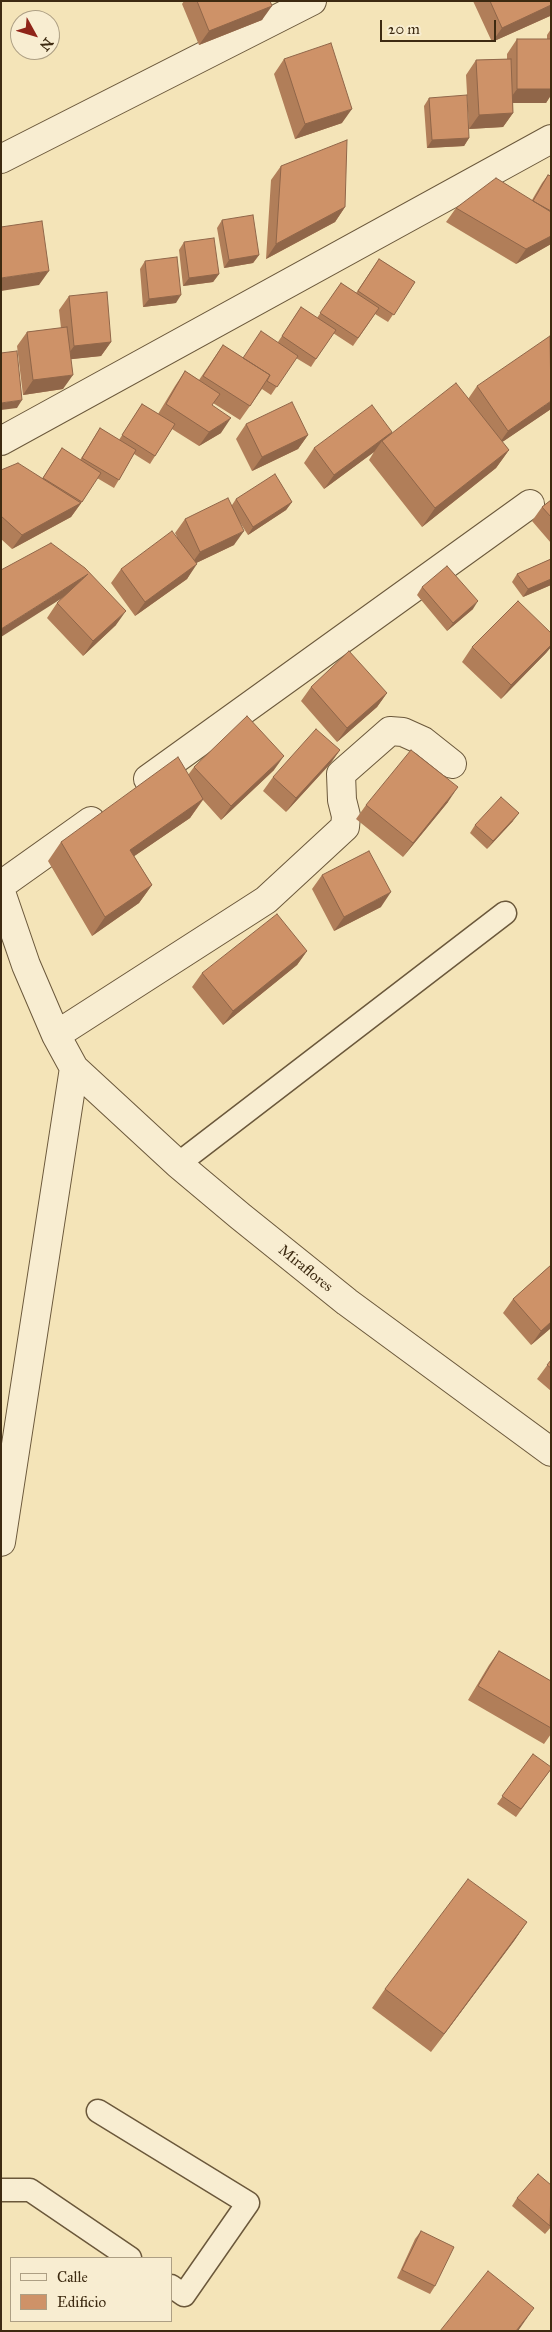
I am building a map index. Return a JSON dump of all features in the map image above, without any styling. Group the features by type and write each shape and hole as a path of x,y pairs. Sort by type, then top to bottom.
{"street":[{"path":"1,159 312,1"},
{"path":"1,441 551,139"},
{"path":"1,885 530,504"},
{"path":"56,1035 266,900 345,826 346,816 342,800 341,774 390,731 403,732 423,741 452,764"},
{"name":"Miraflores","path":"1,892 26,965 56,1035 74,1068 178,1164 347,1302 551,1452"},
{"path":"1,1542 74,1068"}],"lane":[{"path":"178,1164 505,913"},
{"path":"98,2111 248,2203 184,2295 172,2287"},
{"path":"1,2190 30,2190 129,2257"}],"building":[{"path":"197,1 270,1 272,6 209,31"},
{"path":"490,1 551,1 551,5 502,28"},
{"path":"517,39 551,39 551,89 517,89"},
{"path":"331,43 352,109 305,124 284,59"},
{"path":"511,59 513,113 479,115 476,60"},
{"path":"467,95 469,138 432,140 429,98"},
{"path":"347,140 345,207 276,244 281,166"},
{"path":"548,175 551,176 551,211 533,201"},
{"path":"496,178 551,212 551,236 526,249 456,208"},
{"path":"253,215 259,255 229,260 222,220"},
{"path":"42,221 49,271 1,278 1,227"},
{"path":"214,238 219,274 189,278 184,242"},
{"path":"177,257 181,295 149,299 145,261"},
{"path":"379,259 415,282 394,315 358,291"},
{"path":"341,283 379,308 358,338 320,313"},
{"path":"107,292 111,342 74,346 69,296"},
{"path":"301,307 336,330 316,359 282,336"},
{"path":"67,327 73,375 33,380 27,332"},
{"path":"261,331 298,356 277,387 267,381 270,375 243,358"},
{"path":"550,336 551,401 508,431 477,386"},
{"path":"223,345 270,375 250,406 203,376"},
{"path":"17,351 22,400 1,403 1,353"},
{"path":"185,371 220,394 212,405 231,418 209,432 166,404"},
{"path":"456,383 509,450 435,508 382,441"},
{"path":"292,402 308,435 262,457 246,424"},
{"path":"142,404 175,424 155,456 122,435"},
{"path":"372,405 392,432 334,475 314,448"},
{"path":"100,428 136,450 119,480 82,458"},
{"path":"62,448 101,473 82,502 43,478"},
{"path":"18,463 81,503 22,535 1,516 1,470"},
{"path":"275,474 292,502 253,527 236,499"},
{"path":"228,498 244,531 200,552 185,519"},
{"path":"551,500 551,517 542,507"},
{"path":"172,531 197,564 145,602 121,569"},
{"path":"51,543 85,568 126,611 93,641 57,603 88,574 1,629 1,570"},
{"path":"551,559 551,579 528,589 517,574"},
{"path":"447,566 478,601 453,623 422,587"},
{"path":"518,601 551,633 551,645 511,685 472,647"},
{"path":"349,651 387,693 347,728 311,687"},
{"path":"247,716 284,756 231,806 194,767"},
{"path":"316,729 340,750 296,798 273,777"},
{"path":"411,750 458,787 413,843 366,805"},
{"path":"178,757 203,799 130,850 152,885 105,917 61,842"},
{"path":"501,797 519,813 493,841 475,825"},
{"path":"369,851 391,892 344,917 322,875"},
{"path":"277,914 307,951 233,1011 202,973"},
{"path":"551,1265 551,1322 541,1331 513,1299"},
{"path":"551,1360 551,1368 547,1365"},
{"path":"499,1651 551,1681 551,1728 478,1686"},
{"path":"533,1754 551,1767 551,1769 521,1809 502,1796"},
{"path":"468,1879 527,1922 444,2034 385,1989"},
{"path":"538,2174 551,2185 550,2226 517,2198"},
{"path":"421,2231 454,2247 435,2286 402,2270"},
{"path":"488,2271 534,2308 516,2331 440,2331"}]}
